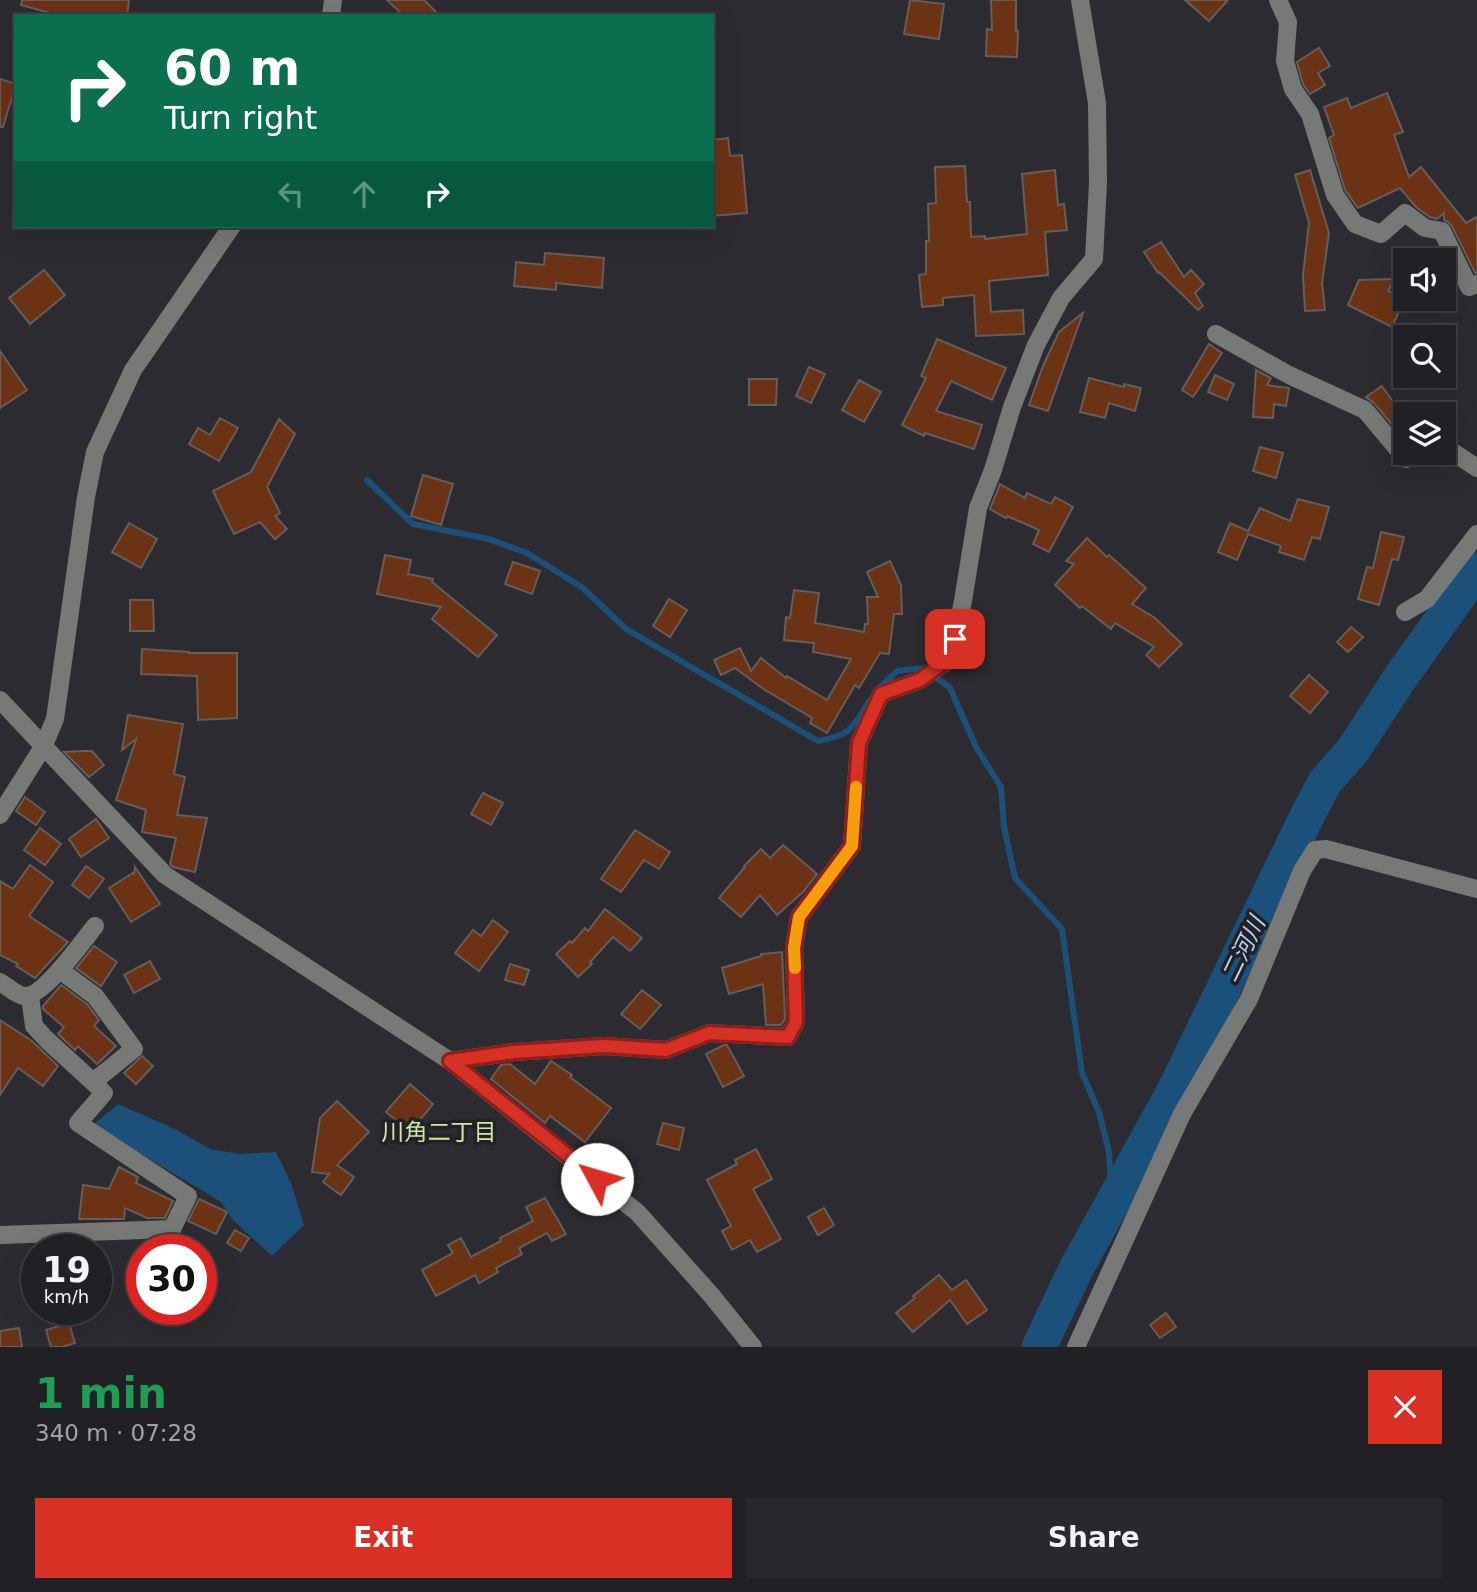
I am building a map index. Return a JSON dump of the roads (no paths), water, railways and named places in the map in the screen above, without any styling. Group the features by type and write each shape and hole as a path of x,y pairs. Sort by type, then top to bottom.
{"street":[{"path":"450,1061 514,1052 604,1046 666,1050 709,1033 788,1037 796,1022 794,948 799,917 852,846 859,743 881,694 920,680 951,657 978,508 1012,407 1036,345 1061,298 1094,259 1098,183 1097,103 1080,0"},
{"path":"1278,0 1288,22 1285,61 1293,89 1310,114 1335,195 1355,224 1381,234 1405,213 1425,228 1442,231 1469,287 1477,284"},
{"path":"0,815 43,747 55,719 82,522 95,452 133,370 231,228"},
{"path":"1216,334 1289,374 1365,410 1393,443"},
{"path":"1456,454 1477,468"},
{"path":"1405,612 1427,599 1477,534"},
{"path":"0,700 165,875 450,1061 638,1213 712,1296 753,1347"},
{"path":"1076,1347 1182,1114 1249,999 1302,871 1315,850 1326,849 1477,889"},
{"path":"0,982 22,996 30,996 61,971 95,926"},
{"path":"61,971 94,996 134,1049 93,1082"},
{"path":"0,1235 172,1229 188,1196 78,1123 104,1093 34,1026 30,996"}],"water":[{"path":"118,1104 175,1129 210,1149 239,1154 276,1152 291,1183 304,1225 272,1256 232,1219 221,1202 93,1125"}],"waterway":[{"path":"367,480 413,524 489,539 527,553 583,588 626,629 818,741 845,733 870,700"},
{"name":"二河川","path":"1039,1347 1076,1269 1173,1093 1325,782 1353,750 1400,678 1477,570"},
{"path":"879,688 897,671 924,668 950,688 976,747 1001,787 1004,827 1015,878 1062,929 1082,1073 1099,1112 1109,1152 1112,1202"}],"district":[{"name":"川角二丁目","path":"439,1132"}]}
